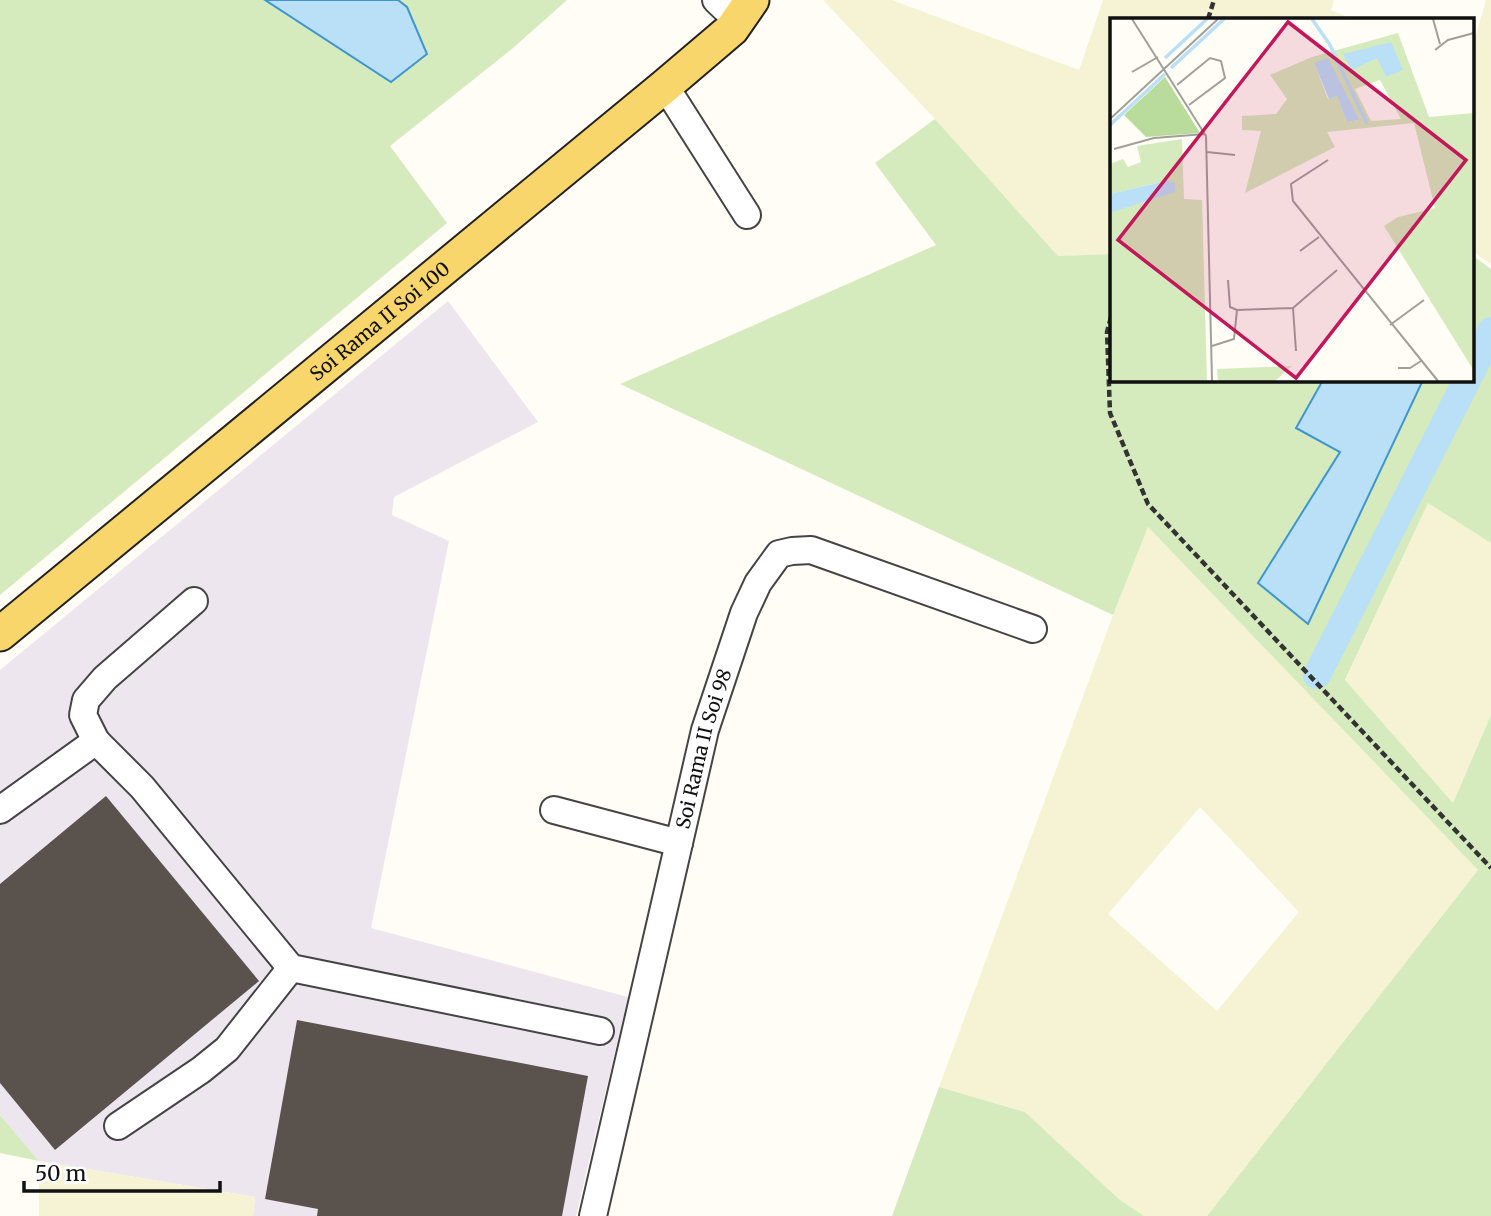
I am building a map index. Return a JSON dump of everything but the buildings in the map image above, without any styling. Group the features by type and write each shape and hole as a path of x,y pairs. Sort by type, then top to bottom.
{"main road":[{"name":"Soi Rama II Soi 100","path":"0,634 732,29 735,7"}],"street":[{"path":"665,86 747,215"},
{"name":"Soi Rama II Soi 98","path":"593,1216 705,730 744,613 758,583 779,554 811,550 1033,629"},
{"path":"194,601 105,678 86,700 83,715 96,741 142,787 291,968 600,1031"},
{"path":"0,810 96,741"},
{"path":"554,810 679,844"},
{"path":"118,1126 201,1070 227,1049 291,968"}],"path":[{"path":"1208,18 1214,0"},
{"path":"1110,321 1107,332 1110,413 1148,504 1491,868"}],"shaded area":[{"path":"823,0 892,0 1079,70 1103,0 1334,0 1331,10 1351,18 1110,18 1110,254 1058,256"},
{"path":"1486,0 1491,0 1491,264 1474,252 1474,42"},
{"path":"448,301 538,422 394,497 392,515 449,541 371,928 628,997 576,1216 253,1216 255,1197 39,1161 0,1115 0,670"},
{"path":"1428,502 1491,543 1491,715 1453,803 1345,681"},
{"path":"1148,527 1478,870 1207,1216 1144,1216 1120,1200 1025,1112 939,1087","holes":["1200,807 1299,912 1217,1011 1108,914"]},
{"path":"39,1161 255,1197 253,1216 39,1216"}],"green space":[{"path":"0,0 265,0 295,21 407,7 398,0 567,0 513,48 390,146 447,223 0,595"},
{"path":"935,119 1058,256 1110,254 1110,382 1322,382 1296,428 1340,451 1258,583 1308,624 1422,382 1474,382 1474,256 1491,269 1491,543 1428,503 1345,680 1453,803 1491,715 1491,1216 1207,1216 1478,870 1148,527 1113,615 620,384 936,245 875,163"},
{"path":"939,1087 1025,1112 1120,1200 1144,1216 892,1216"},
{"path":"0,1115 39,1161 0,1153"}],"water":[{"path":"265,0 398,0 407,7 427,54 391,82"},
{"path":"1322,382 1422,382 1308,624 1258,583 1340,452 1296,428"}],"waterway":[{"path":"1474,367 1491,331"},
{"path":"1317,675 1466,382"}]}
